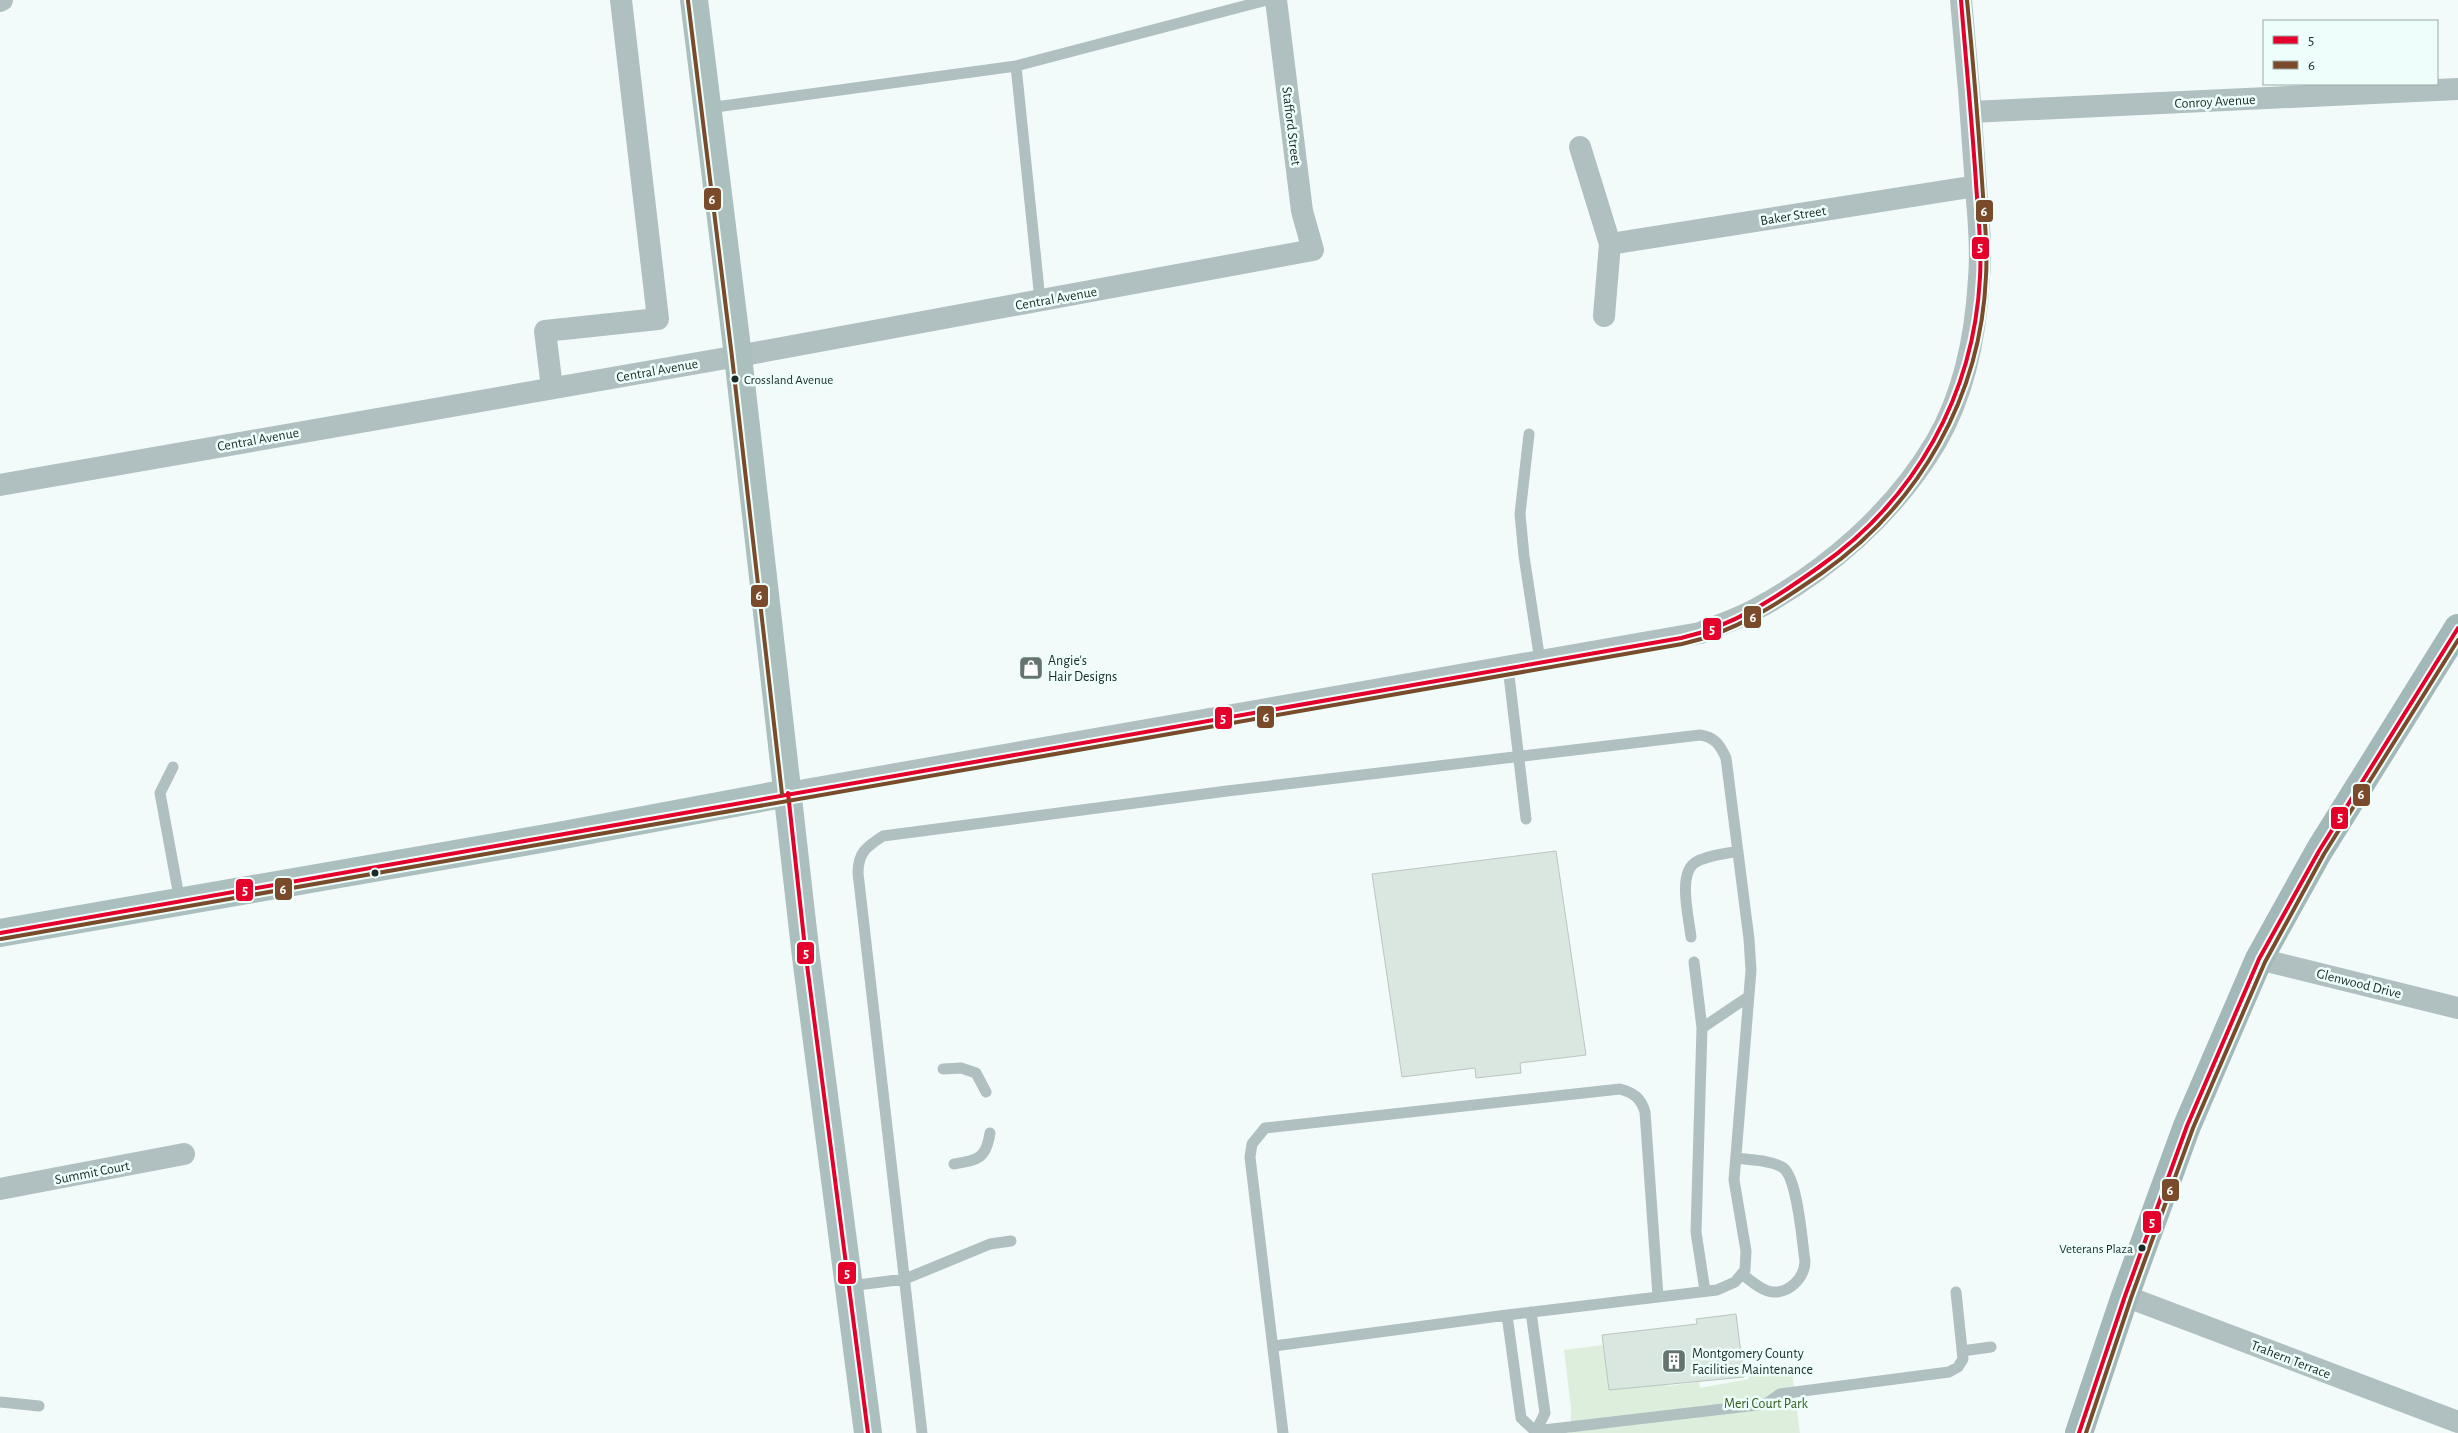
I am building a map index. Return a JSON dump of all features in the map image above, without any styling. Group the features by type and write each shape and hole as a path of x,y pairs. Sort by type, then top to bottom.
{"main road":[{"path":"694,0 738,356 806,957 868,1433"},
{"path":"2079,1433 2125,1296 2187,1126 2259,959 2319,851 2458,628"},
{"path":"0,933 549,838 788,793"}],"street":[{"path":"552,388 545,331 658,319 622,0"},
{"name":"Stafford Street","path":"1276,0 1302,211 1314,250"},
{"path":"788,793 1700,633 1755,610 1839,554 1888,507 1936,442 1952,408 1963,376 1973,333 1980,277 1971,112 1961,0"},
{"name":"Conroy Avenue","path":"1971,112 2458,90"},
{"path":"1580,147 1610,244 1604,316"},
{"name":"Baker Street","path":"1610,244 1976,186"},
{"name":"Central Avenue","path":"0,485 738,356 1314,250"},
{"name":"Glenwood Drive","path":"2259,959 2458,1008"},
{"name":"Summit Court","path":"0,1189 184,1154"},
{"name":"Trahern Terrace","path":"2125,1296 2458,1422"}],"lane":[{"path":"708,108 1016,66 1267,0"},
{"path":"1016,66 1040,300"},
{"path":"1529,434 1520,514 1524,556 1540,661"},
{"path":"1508,667 1526,820"},
{"path":"922,1433 858,873 858,860 871,844 883,836 1237,790 1700,735 1710,737 1720,746 1726,758 1749,939 1751,970 1734,1180 1746,1251 1745,1270 1735,1282 1718,1290 1507,1314 1274,1346"},
{"path":"173,767 160,793 180,902"},
{"path":"1691,936 1685,889 1688,869 1702,859 1738,851"},
{"path":"1694,962 1702,1028 1696,1232 1705,1291"},
{"path":"1702,1028 1748,997"},
{"path":"943,1069 961,1068 976,1073 986,1092"},
{"path":"1283,1433 1250,1157 1252,1144 1265,1128 1620,1088 1631,1092 1639,1098 1645,1112 1658,1296"},
{"path":"954,1164 975,1160 985,1152 990,1132"},
{"path":"1736,1158 1772,1164 1782,1167 1788,1172 1793,1186 1805,1261 1805,1269 1797,1281 1790,1287 1774,1293 1766,1291 1742,1274"},
{"path":"850,1286 905,1278 990,1244 1011,1241"},
{"path":"1535,1432 1766,1404 1780,1394 1949,1372 1958,1367 1963,1359 1956,1292"},
{"path":"1531,1312 1545,1413 1535,1432"},
{"path":"1507,1314 1521,1418 1535,1432"},
{"path":"1962,1351 1991,1348"},
{"path":"0,1402 39,1406"}],"green space":[{"name":"Meri Court Park","path":"1603,1345 1609,1390 1666,1383 1667,1386 1699,1382 1700,1388 1749,1379 1749,1373 1791,1364 1800,1433 1570,1433 1571,1408 1564,1350"}],"building":[{"path":"1556,851 1586,1055 1520,1063 1521,1073 1476,1078 1475,1068 1402,1077 1372,874"},
{"name":"Montgomery County Facilities Maintenance","path":"1736,1314 1744,1377 1609,1390 1602,1335 1697,1324 1696,1319"}],"transit line":[{"name":"5","path":"0,933 1681,638 1736,619 1770,600 1819,567 1853,540 1884,510 1911,477 1933,441 1952,403 1966,363 1975,321 1980,277 1980,230 1961,0"},
{"name":"6","path":"1,939 1682,644 1738,625 1773,606 1822,573 1857,545 1888,514 1916,480 1939,444 1958,405 1972,363 1982,320 1986,276 1986,229 1967,0"},
{"name":"6","path":"688,1 732,357 782,794"},
{"name":"5","path":"2079,1433 2125,1296 2187,1126 2259,959 2319,851 2458,628"},
{"name":"6","path":"2086,1433 2131,1298 2193,1128 2265,962 2324,854 2458,640"},
{"name":"5","path":"788,793 806,957 868,1433"}],"place":[{"name":"Crossland Avenue","path":"735,379"},
{"name":"Angie's Hair Designs","path":"1031,668"},
{"name":"Veterans Plaza","path":"2142,1248"},
{"name":"Montgomery County Facilities Maintenance","path":"1674,1361"}]}
